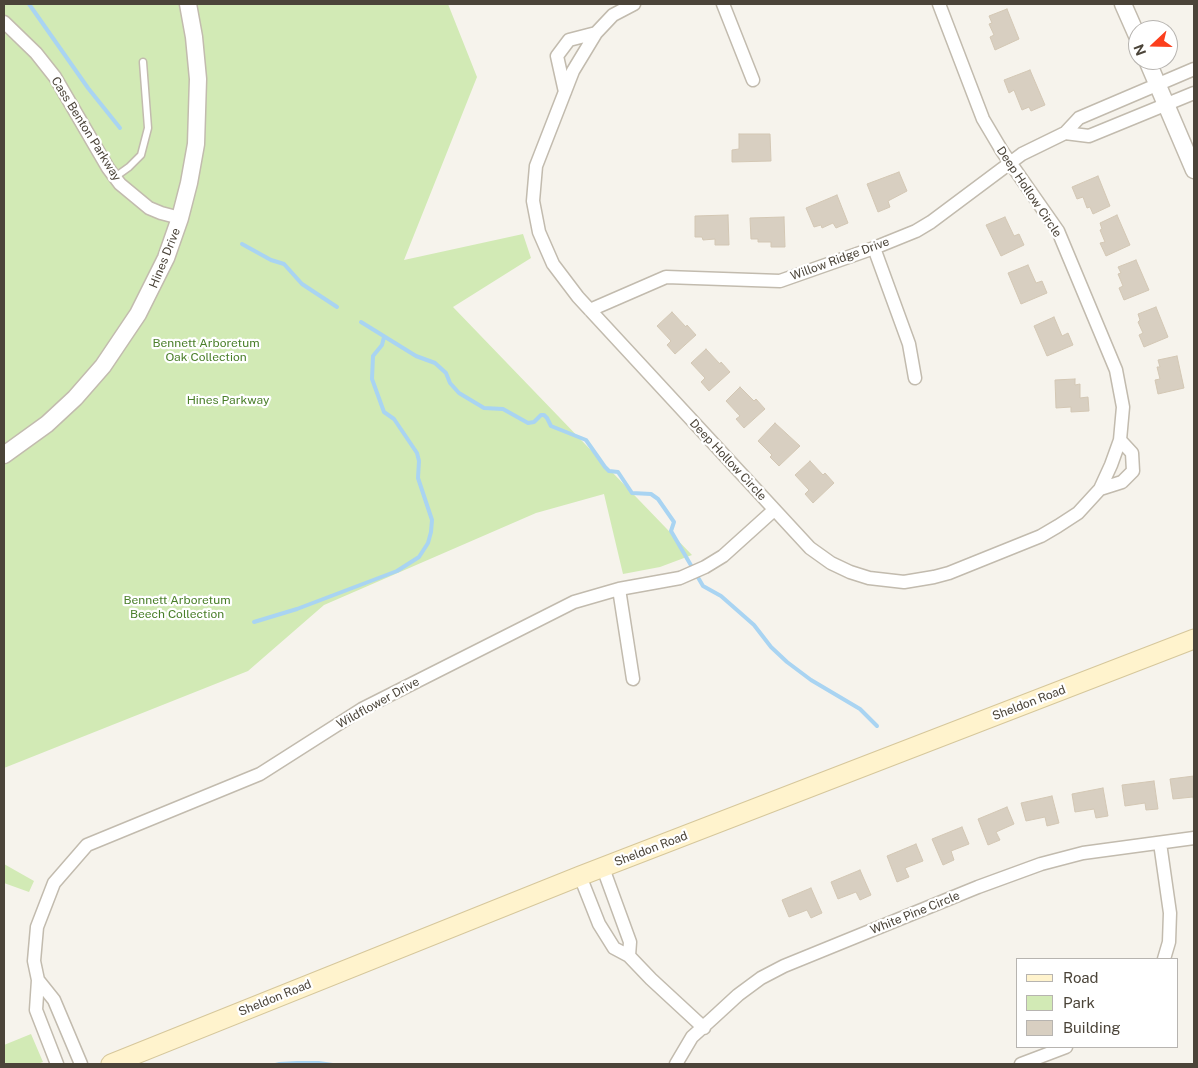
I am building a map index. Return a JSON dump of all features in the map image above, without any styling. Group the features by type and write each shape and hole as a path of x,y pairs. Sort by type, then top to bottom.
{"main road":[{"name":"Sheldon Road","path":"111,1064 580,876 1194,639"}],"street":[{"name":"Hines Drive","path":"4,455 47,424 75,398 103,366 126,334 150,294 166,258 180,218 196,144 198,79 194,37 188,4"},
{"name":"Deep Hollow Circle","path":"634,4 613,14 596,33 573,71 536,166 533,201 539,232 553,264 590,310 810,548 831,563 869,578 904,582 934,578 1049,532 1078,513 1100,489 1111,465 1120,440 1123,407 1118,376 1111,356 1058,231 983,119 939,4"},
{"path":"723,4 753,80"},
{"path":"1123,4 1130,20"},
{"name":"Cass Benton Parkway","path":"4,22 36,52 55,77 115,177 132,195 149,208 180,218"},
{"path":"565,92 557,56 568,40 596,33"},
{"name":"Willow Ridge Drive","path":"590,310 666,277 780,281 874,248 916,231 931,222 1022,154 1065,133 1079,118 1194,69"},
{"path":"1151,70 1194,170"},
{"path":"1065,133 1089,136 1194,93"},
{"path":"874,248 909,344 915,378"},
{"name":"Deep Hollow Circle","path":"1100,489 1122,482 1133,471 1132,453 1120,440"},
{"name":"Wildflower Drive","path":"57,1064 36,1010 38,980 34,961 37,926 54,883 87,845 260,774 362,709 574,602 619,589 680,578 705,567 724,556 774,510"},
{"path":"619,589 633,679"},
{"name":"White Pine Circle","path":"676,1064 692,1037 738,995 761,978 784,966 978,887 1041,864 1083,853 1194,838"},
{"path":"1160,843 1170,913 1168,942 1164,958"},
{"path":"604,868 630,942 629,956"},
{"path":"580,876 599,924 614,948 629,956 650,979 704,1028"},
{"path":"38,980 54,1000 81,1064"},
{"path":"1021,1064 1063,1048"}],"lane":[{"path":"115,177 141,155 148,128 142,62"}],"green space":[{"name":"Hines Parkway","path":"4,4 448,4 477,77 404,260 523,234 531,258 453,307 692,555 660,567 623,574 604,494 536,513 324,605 248,671 4,768"},
{"path":"4,864 34,881 29,892 4,883"},
{"path":"31,1034 43,1062 37,1064 4,1064 4,1045"}],"water":[{"path":"319,1061 333,1064 271,1064"}],"building":[{"path":"1007,9 1019,39 995,50 990,37 994,35 989,24 992,23 989,16"},
{"path":"1030,70 1045,105 1031,111 1029,107 1022,110 1014,90 1009,93 1004,80"},
{"path":"739,134 770,134 771,161 732,162 732,150 739,149"},
{"path":"899,172 907,191 888,201 890,207 878,212 867,184"},
{"path":"1098,176 1110,206 1093,214 1090,207 1087,208 1083,197 1077,199 1072,187"},
{"path":"837,195 848,223 836,228 833,223 822,228 821,225 814,227 806,208"},
{"path":"728,215 729,245 715,245 715,239 703,240 702,237 695,237 695,216"},
{"path":"1117,215 1130,245 1106,256 1100,243 1105,242 1100,230 1102,229 1100,223"},
{"path":"784,217 785,247 771,247 771,242 758,242 758,239 751,239 750,218"},
{"path":"1005,217 1014,236 1019,234 1024,245 1001,256 986,225"},
{"path":"1136,260 1149,290 1124,300 1119,288 1123,286 1118,274 1121,273 1118,267"},
{"path":"1028,265 1036,283 1042,281 1047,293 1021,304 1008,273"},
{"path":"1156,307 1168,337 1144,347 1139,335 1143,333 1138,322 1140,320 1138,314"},
{"path":"672,312 696,335 675,354 667,345 671,341 657,326"},
{"path":"1054,317 1062,336 1068,333 1073,345 1047,356 1034,326"},
{"path":"706,349 730,372 709,391 701,382 705,378 691,363"},
{"path":"1177,356 1184,388 1158,394 1155,380 1160,379 1157,367 1160,367 1158,360"},
{"path":"1075,379 1075,385 1080,384 1080,398 1088,397 1089,411 1071,412 1071,407 1056,408 1055,380"},
{"path":"740,387 754,401 756,399 765,409 744,428 736,419 740,416 726,401"},
{"path":"775,423 800,446 779,466 770,457 772,455 758,441"},
{"path":"810,461 823,475 825,473 834,483 813,503 805,494 809,490 795,475"},
{"path":"1194,776 1194,804 1193,797 1173,799 1170,779"},
{"path":"1154,781 1158,809 1146,810 1145,803 1125,806 1122,785"},
{"path":"1103,788 1108,816 1096,818 1094,809 1075,812 1072,794"},
{"path":"1052,796 1059,823 1047,826 1045,817 1026,821 1021,803"},
{"path":"1007,807 1014,824 996,832 1000,840 988,845 978,819"},
{"path":"962,827 969,844 951,851 954,860 943,865 932,839"},
{"path":"916,844 923,861 905,868 909,877 897,882 887,856"},
{"path":"860,870 871,895 860,900 856,892 838,899 831,882"},
{"path":"811,888 822,913 811,918 807,910 789,917 782,900"}],"waterway":[{"path":"29,4 88,88 120,128"},
{"path":"242,244 271,260 284,264 302,284 337,307"},
{"path":"361,322 416,356 435,363 446,373 450,383 459,393 484,408 503,409 528,423 534,422 541,415 544,415 551,426 586,440 605,467 609,471 618,472 632,493 651,494 658,499 674,522 671,531 703,586 721,596 754,625 771,647 787,662 811,680 860,709 877,726"},
{"path":"254,622 297,609 397,571 419,557 428,543 432,520 418,478 419,461 417,453 394,419 384,412 372,379 373,356 382,345 384,337"}],"park label":[{"name":"Bennett Arboretum Oak Collection","path":"206,350"},
{"name":"Bennett Arboretum Beech Collection","path":"177,607"}]}
